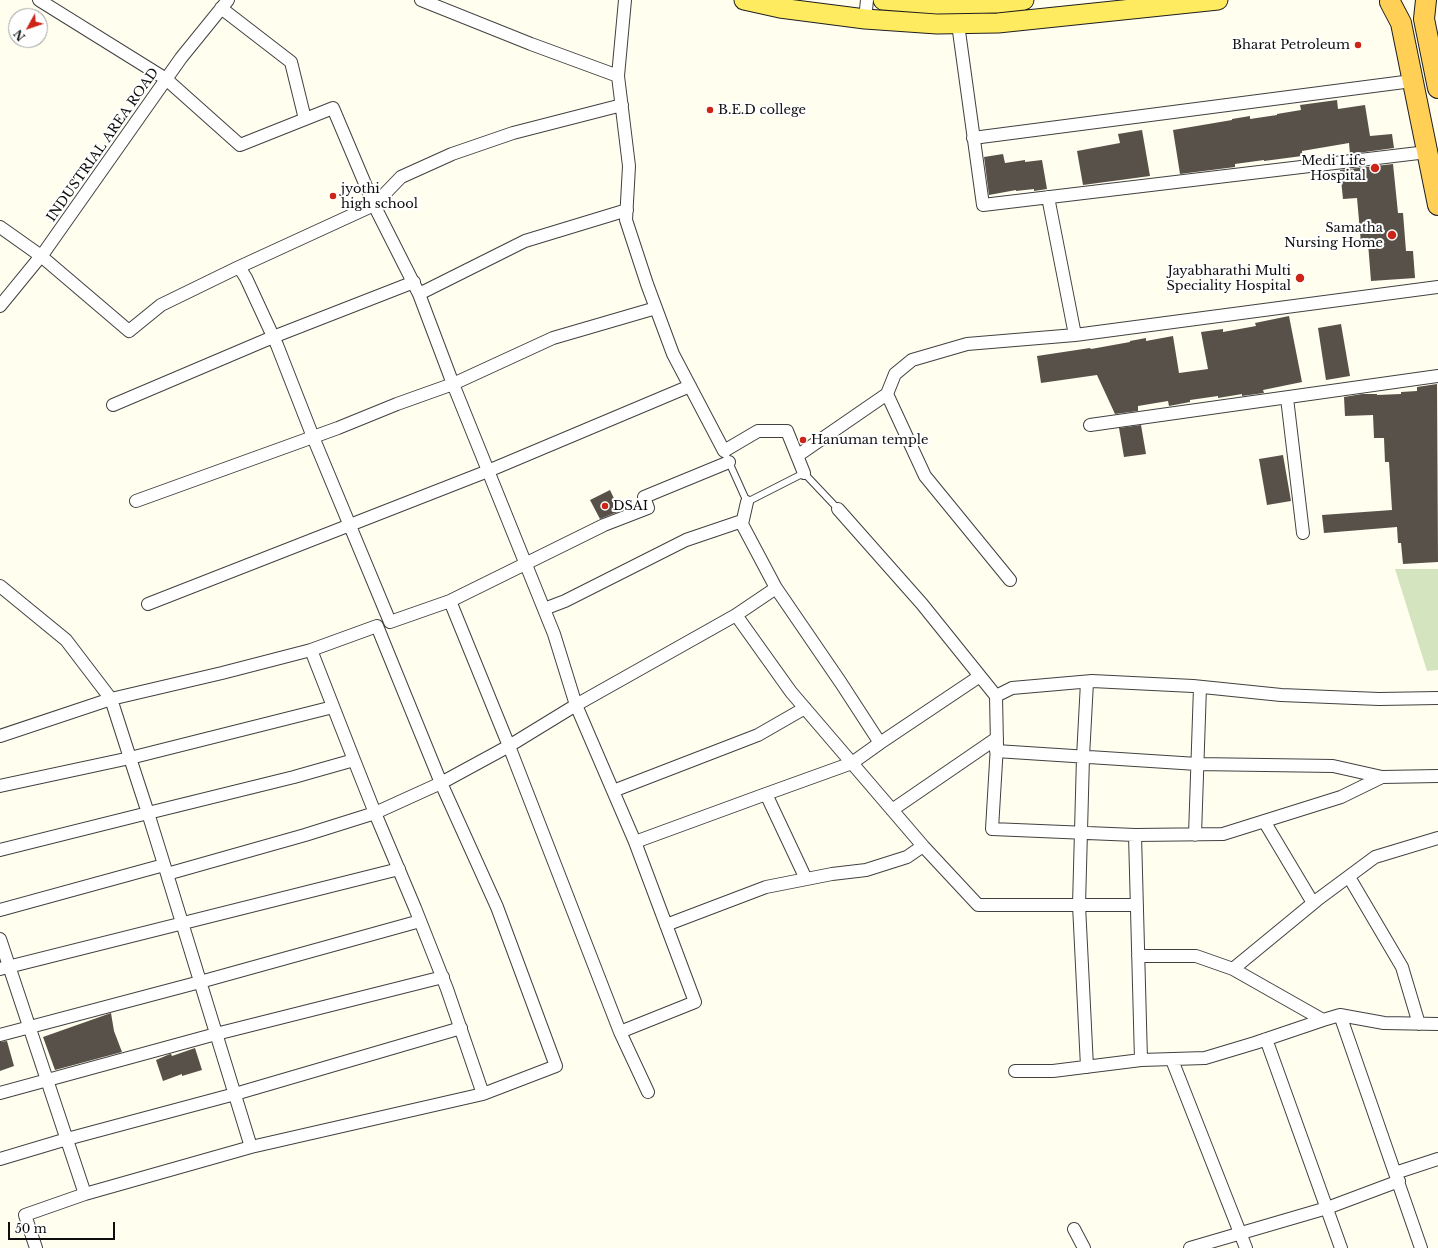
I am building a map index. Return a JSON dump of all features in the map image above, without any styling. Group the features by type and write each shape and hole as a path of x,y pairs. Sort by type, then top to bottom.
{"highway":[{"path":"1390,1 1394,6 1406,9 1417,6 1422,0"},
{"path":"1426,0 1424,19 1438,88"},
{"path":"1390,1 1401,23 1438,205"}],"main road":[{"path":"744,0 781,4 865,19 937,24 998,23 1140,4 1218,0"},
{"path":"883,0 937,4 996,3 1024,0"}],"street":[{"path":"39,0 166,79 240,145 333,108 374,205 420,294 453,384 554,634 576,705 635,842 695,1002 620,1032"},
{"path":"421,0 531,44 618,76"},
{"path":"625,0 618,76 629,166 626,220 647,284 674,354 726,457"},
{"path":"865,19 867,0"},
{"path":"224,4 291,62 305,119"},
{"name":"INDUSTRIAL AREA ROAD","path":"0,306 41,256 181,58 224,4"},
{"path":"958,24 983,204 1427,152"},
{"path":"973,138 1412,81"},
{"path":"0,227 41,256 129,331 161,305 239,267 374,205 401,177 452,154 513,133 622,105"},
{"path":"1048,197 1075,335"},
{"path":"420,294 525,241 627,210"},
{"path":"239,267 246,278 273,337 390,622"},
{"path":"113,405 273,337 414,282"},
{"path":"797,456 887,394 895,374 912,360 967,344 1075,335 1438,287"},
{"path":"136,501 313,437 453,384 553,338 656,308"},
{"path":"1090,426 1438,376"},
{"path":"148,604 488,471 690,386"},
{"path":"887,394 925,476 1010,580"},
{"path":"1287,398 1303,533"},
{"path":"0,736 111,699 311,650 450,601 604,525 648,508 644,497 726,457 758,431 787,431 804,473"},
{"path":"747,502 742,524 776,588 880,743"},
{"path":"838,509 922,604 996,696 997,738 992,829 1135,835 1223,834 1342,797 1382,777"},
{"path":"544,609 565,601 686,540 742,521"},
{"path":"0,586 66,640 111,699 148,813 251,1147"},
{"path":"0,910 298,837 375,813 441,783 509,746 576,705 736,615 776,588"},
{"path":"450,601 509,746 620,1032 648,1092"},
{"path":"736,615 791,692 923,846 978,905 1137,905"},
{"path":"36,1248 25,1215 85,1194 251,1147 483,1094 556,1066 497,907 441,783 377,626"},
{"path":"311,650 462,1028 483,1094"},
{"path":"635,842 852,762 980,676"},
{"path":"996,696 1012,688 1087,682 1200,687 1281,695 1379,699 1438,698"},
{"path":"1087,682 1083,757 1079,905 1087,1067"},
{"path":"1195,835 1200,687"},
{"path":"0,786 130,758 334,707"},
{"path":"613,791 758,735 805,708"},
{"path":"892,810 997,738"},
{"path":"996,751 1197,764 1333,766 1382,777 1438,776"},
{"path":"0,850 294,777 354,760"},
{"path":"766,794 806,879"},
{"path":"1264,821 1313,903"},
{"path":"1135,835 1141,1060"},
{"path":"1233,969 1313,903 1375,857 1438,838"},
{"path":"666,925 766,887 832,874 866,870 907,857 923,846"},
{"path":"5,968 399,869"},
{"path":"1349,877 1402,967 1419,1024"},
{"path":"0,1035 200,982 420,921"},
{"path":"0,939 5,968 29,1027 85,1194"},
{"path":"1138,956 1196,956 1233,969 1323,1020"},
{"path":"0,1093 216,1034 442,977"},
{"path":"1340,1015 1421,1248"},
{"path":"1015,1071 1053,1071 1141,1060 1205,1058 1340,1015 1384,1024 1438,1024"},
{"path":"0,1159 235,1094 462,1028"},
{"path":"1266,1039 1341,1248"},
{"path":"1172,1060 1246,1248"},
{"path":"1190,1248 1327,1208 1438,1159"},
{"path":"1074,1229 1084,1248"}],"lane":[{"path":"726,457 747,502 804,473 838,509"}],"green space":[{"path":"1395,569 1438,569 1438,670 1427,671"}],"building":[{"path":"1337,100 1338,109 1365,105 1370,136 1392,134 1394,148 1350,154 1349,143 1302,151 1302,156 1235,164 1235,167 1180,174 1173,130 1250,116 1250,119 1277,115 1301,110 1300,105"},
{"path":"1142,130 1150,176 1083,185 1077,151 1120,143 1118,134"},
{"path":"1003,154 1005,163 1025,160 1025,162 1042,160 1047,189 1034,191 1034,189 1016,190 989,195 984,157"},
{"path":"1393,164 1398,213 1403,213 1406,251 1413,251 1415,278 1371,281 1368,243 1361,243 1357,198 1343,199 1340,170"},
{"path":"1289,316 1302,382 1263,390 1264,393 1242,396 1242,394 1218,398 1218,396 1190,400 1190,402 1169,406 1168,401 1138,406 1138,411 1115,414 1097,375 1041,383 1037,356 1091,349 1146,338 1146,341 1173,336 1179,373 1208,369 1201,332 1223,329 1223,332 1256,326 1255,323"},
{"path":"1341,324 1350,376 1326,380 1318,328"},
{"path":"1437,384 1438,562 1403,564 1401,543 1398,543 1397,527 1324,533 1322,515 1392,510 1389,462 1385,462 1384,438 1374,438 1373,415 1345,416 1344,397 1362,394 1401,394 1401,392 1417,391 1417,387"},
{"path":"1141,425 1146,454 1124,457 1119,428"},
{"path":"1283,455 1291,501 1267,505 1259,459"},
{"name":"DSAI","path":"610,490 620,511 600,519 590,500"},
{"path":"111,1013 114,1031 122,1052 55,1070 43,1037"},
{"path":"7,1041 14,1066 0,1071 0,1042"},
{"path":"195,1048 202,1070 182,1076 182,1074 163,1081 156,1060 170,1054 172,1056"}],"place":[{"name":"Bharat Petroleum","path":"1358,45"},
{"name":"B.E.D college","path":"710,110"},
{"name":"Medi Life Hospital","path":"1375,168"},
{"name":"jyothi high school","path":"333,196"},
{"name":"Samatha Nursing Home","path":"1392,235"},
{"name":"Jayabharathi Multi Speciality Hospital","path":"1300,278"},
{"name":"Hanuman temple","path":"803,440"},
{"name":"DSAI","path":"605,506"}]}
